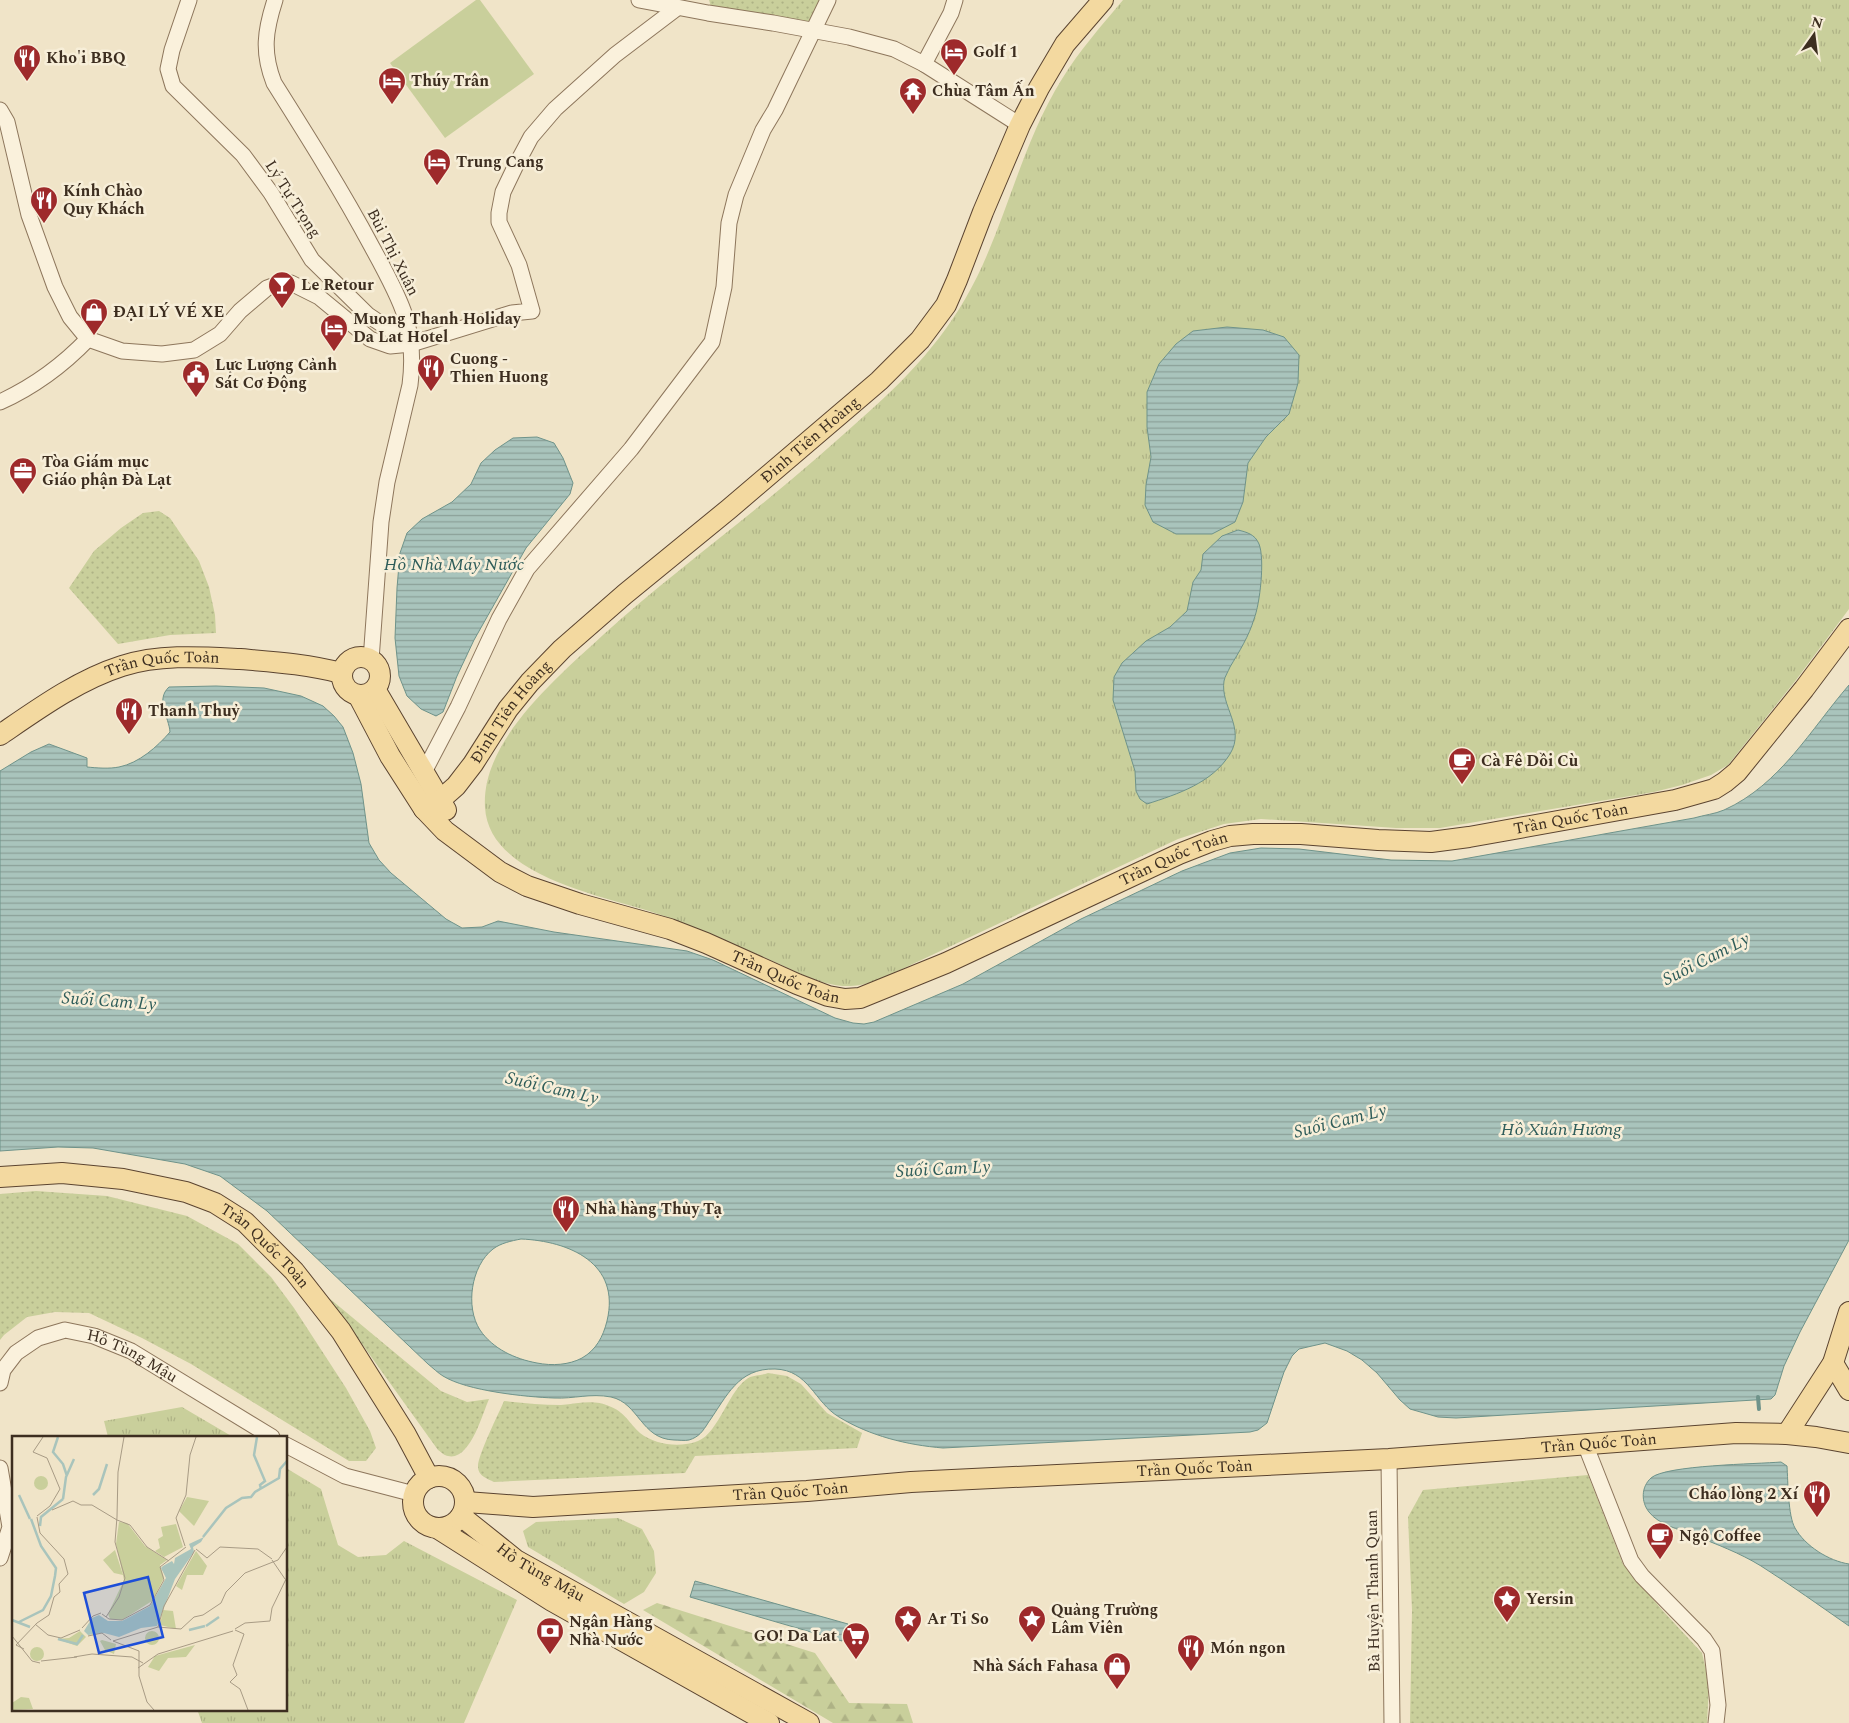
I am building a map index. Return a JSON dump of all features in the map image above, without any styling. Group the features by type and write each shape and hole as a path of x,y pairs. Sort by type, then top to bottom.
{"main road":[{"name":"Đinh Tiên Hoàng","path":"432,805 456,786 473,764 508,709 530,682 562,649 624,594 729,509 880,381 920,340 946,305 1020,125 1051,64 1065,44 1103,0"},
{"name":"Trần Quốc Toản","path":"367,692 390,756 432,805 445,830 500,872 527,886 580,904 670,929 828,996 845,999 860,998 946,963 1179,854 1230,836 1274,833 1431,842 1597,816 1701,794 1726,782 1737,772 1804,689 1849,629"},
{"name":"Trần Quốc Toản","path":"0,736 72,689 122,666 145,661 177,656 210,657 310,665 342,673"},
{"path":"360,657 371,660 379,670 380,677 367,692 346,689 343,684 342,673 344,667 354,658 360,657"},
{"name":"Trần Quốc Toản","path":"367,692 424,772 432,805"},
{"name":"Trần Quốc Toản","path":"0,1177 62,1173 123,1179 186,1192 215,1203 245,1222 294,1271 341,1331 405,1433 429,1478"},
{"path":"1849,1312 1833,1363 1787,1434 1816,1436 1849,1443"},
{"path":"1833,1363 1849,1390"},
{"name":"Trần Quốc Toản","path":"463,1509 533,1507 807,1491 911,1482 1389,1459 1736,1433 1787,1434"},
{"path":"445,1476 460,1486 464,1494 463,1509 451,1526 430,1527 419,1518 413,1506 414,1494 422,1482 429,1478 445,1476"},
{"name":"Hồ Tùng Mậu","path":"463,1509 516,1560 808,1723"},
{"name":"Hồ Tùng Mậu","path":"437,1528 552,1601 769,1723"}],"street":[{"name":"Lý Tự Trọng","path":"189,0 172,50 168,69 173,86 243,155 272,193 312,260 368,315 410,344"},
{"name":"Bùi Thị Xuân","path":"275,0 267,27 265,49 274,83 350,206 383,268 405,315 410,344 412,368 410,385 381,522 371,660"},
{"path":"639,0 686,6 814,30 894,49 924,64 1020,125"},
{"path":"424,772 458,707 499,619 527,569 631,449 712,342 724,287 729,222 736,195 763,130 775,110 828,0"},
{"path":"924,64 951,13 955,0"},
{"path":"0,110 7,122 29,214 55,287 70,317 88,339 122,352 162,354 194,350 220,334 240,312 267,288 278,284 291,283 319,297 370,339 390,346 410,344 512,313 532,311 519,265 499,222 503,192 515,167 531,137 555,109 615,55 686,6"},
{"path":"0,402 48,375 88,339"},
{"name":"Hồ Tùng Mậu","path":"0,1383 4,1370 16,1353 38,1338 65,1330 94,1336 131,1351 270,1436"},
{"path":"1585,1444 1631,1562 1642,1576 1704,1639 1712,1651 1718,1705 1716,1723"},
{"path":"288,1446 345,1476 414,1494"},
{"name":"Bà Huyện Thanh Quan","path":"1389,1459 1392,1723"},
{"path":"0,1468 10,1527 0,1558"}],"green space":[{"path":"476,0 480,0 534,74 445,138 390,63"},
{"path":"709,0 825,0 811,23 712,10"},
{"path":"1123,0 1849,0 1849,609 1796,680 1728,765 1711,775 1654,792 1440,828 1396,828 1261,819 1224,824 1178,839 900,970 876,981 863,984 841,986 812,979 682,922 575,889 524,865 505,849 491,830 485,807 487,782 496,758 509,734 545,690 603,635 816,459 891,391 924,356 953,319 977,278 1039,121 1050,100 1076,58"},
{"path":"159,511 170,518 199,561 209,587 215,615 216,633 170,635 118,644 69,588 94,551 121,528 143,513"},
{"path":"36,1191 107,1196 187,1216 238,1244 271,1277 294,1308 346,1388 370,1431 376,1448 366,1461 349,1461 191,1364 89,1313 55,1312 27,1317 0,1340 0,1194"},
{"path":"329,1298 441,1391 467,1402 489,1399 474,1435 463,1451 456,1456 448,1456 438,1450"},
{"path":"768,1373 787,1376 801,1384 827,1413 862,1433 857,1448 695,1456 685,1473 494,1482 484,1477 478,1470 481,1454 504,1401 554,1405 591,1402 603,1404 619,1411 646,1437 660,1443 676,1445 698,1441 705,1436 712,1429 743,1383 750,1377"},
{"path":"182,1407 231,1436 108,1436 104,1421"},
{"path":"288,1469 321,1489 338,1545 358,1557 386,1555 404,1541 517,1600 464,1723 202,1723 197,1710 288,1710"},
{"path":"1588,1475 1623,1564 1702,1653 1709,1683 1707,1723 1410,1723 1412,1610 1408,1517 1423,1490"},
{"path":"618,1518 642,1529 654,1551 656,1573 644,1592 624,1604 528,1547 523,1531 536,1522"},
{"path":"657,1603 815,1653 849,1703 907,1704 913,1723 833,1723 643,1610"}],"water":[{"path":"1227,327 1263,330 1284,337 1299,355 1298,383 1289,414 1266,437 1248,463 1243,502 1235,522 1212,534 1176,534 1153,522 1145,505 1151,457 1147,427 1147,392 1159,364 1176,344 1193,331"},
{"name":"Hồ Nhà Máy Nước","path":"537,437 554,443 563,458 573,483 570,494 526,548 474,640 443,712 436,716 421,709 407,696 399,676 395,638 397,588 400,553 407,533 422,519 452,502 471,484 481,463 495,450 513,438"},
{"path":"1238,530 1250,534 1259,544 1262,570 1258,603 1252,625 1224,681 1226,699 1234,726 1234,744 1223,764 1204,780 1171,796 1147,804 1140,799 1136,791 1135,771 1113,700 1114,677 1122,663 1146,641 1170,627 1187,611 1193,582 1201,570 1203,554 1222,536"},
{"name":"Hồ Xuân Hương","path":"1849,685 1849,1240 1800,1332 1784,1366 1775,1395 1771,1399 1456,1418 1438,1417 1410,1409 1377,1373 1362,1360 1347,1351 1325,1343 1299,1349 1292,1356 1284,1372 1267,1423 1258,1430 1250,1432 943,1448 929,1447 902,1442 851,1424 830,1411 804,1381 796,1375 775,1369 752,1373 743,1379 728,1394 700,1433 689,1440 674,1440 654,1434 628,1406 611,1397 554,1398 513,1395 467,1386 443,1376 428,1364 267,1211 220,1176 185,1164 93,1148 58,1147 0,1151 0,771 31,752 49,744 87,758 87,767 115,768 134,762 153,749 170,732 163,703 163,697 169,687 264,688 301,696 323,706 343,727 353,753 361,784 369,843 379,860 391,873 446,919 462,928 482,927 498,921 554,932 687,951 713,960 835,1018 864,1024 874,1022 963,984 1081,919 1182,871 1230,853 1261,848 1299,849 1391,860 1452,861 1694,818 1721,811 1744,799 1778,771","holes":["521,1239 557,1244 587,1259 599,1270 606,1284 609,1301 607,1321 603,1332 591,1351 582,1358 572,1362 554,1365 543,1364 513,1356 491,1343 475,1321 472,1299 473,1287 475,1276 486,1256 493,1249 506,1242"]},
{"path":"1781,1462 1787,1466 1791,1516 1799,1535 1818,1552 1834,1560 1849,1564 1849,1626 1753,1561 1658,1520 1646,1508 1643,1499 1645,1486 1651,1478 1674,1470"},
{"path":"695,1581 848,1624 842,1641 690,1597"}],"waterway":[{"path":"1758,1397 1759,1409"}],"place":[{"name":"Golf 1","path":"954,76"},
{"name":"Kho'i BBQ","path":"27,82"},
{"name":"Thúy Trân","path":"392,105"},
{"name":"Chùa Tâm Ấn","path":"913,115"},
{"name":"Trung Cang","path":"437,186"},
{"name":"Kính Chào Quy Khách","path":"44,224"},
{"name":"Le Retour","path":"282,309"},
{"name":"ĐẠI LÝ VÉ XE","path":"94,336"},
{"name":"Muong Thanh Holiday Da Lat Hotel","path":"334,352"},
{"name":"Cuong - Thien Huong","path":"431,392"},
{"name":"Lực Lượng Cảnh Sát Cơ Động","path":"196,398"},
{"name":"Tòa Giám mục Giáo phận Đà Lạt","path":"23,495"},
{"name":"Thanh Thuỷ","path":"129,735"},
{"name":"Cà Fê Dồi Cù","path":"1462,785"},
{"name":"Nhà hàng Thủy Tạ","path":"566,1233"},
{"name":"Cháo lòng 2 Xí","path":"1817,1518"},
{"name":"Ngộ Coffee","path":"1660,1560"},
{"name":"Yersin","path":"1507,1623"},
{"name":"Ar Ti So","path":"908,1643"},
{"name":"Quảng Trường Lâm Viên","path":"1032,1643"},
{"name":"Ngân Hàng Nhà Nước","path":"550,1655"},
{"name":"GO! Da Lat","path":"856,1660"},
{"name":"Món ngon","path":"1191,1672"},
{"name":"Nhà Sách Fahasa","path":"1117,1690"}],"water label":[{"name":"Suối Cam Ly","path":"1706,959"},
{"name":"Suối Cam Ly","path":"109,1001"},
{"name":"Suối Cam Ly","path":"552,1088"},
{"name":"Suối Cam Ly","path":"1340,1121"},
{"name":"Suối Cam Ly","path":"943,1169"}]}
